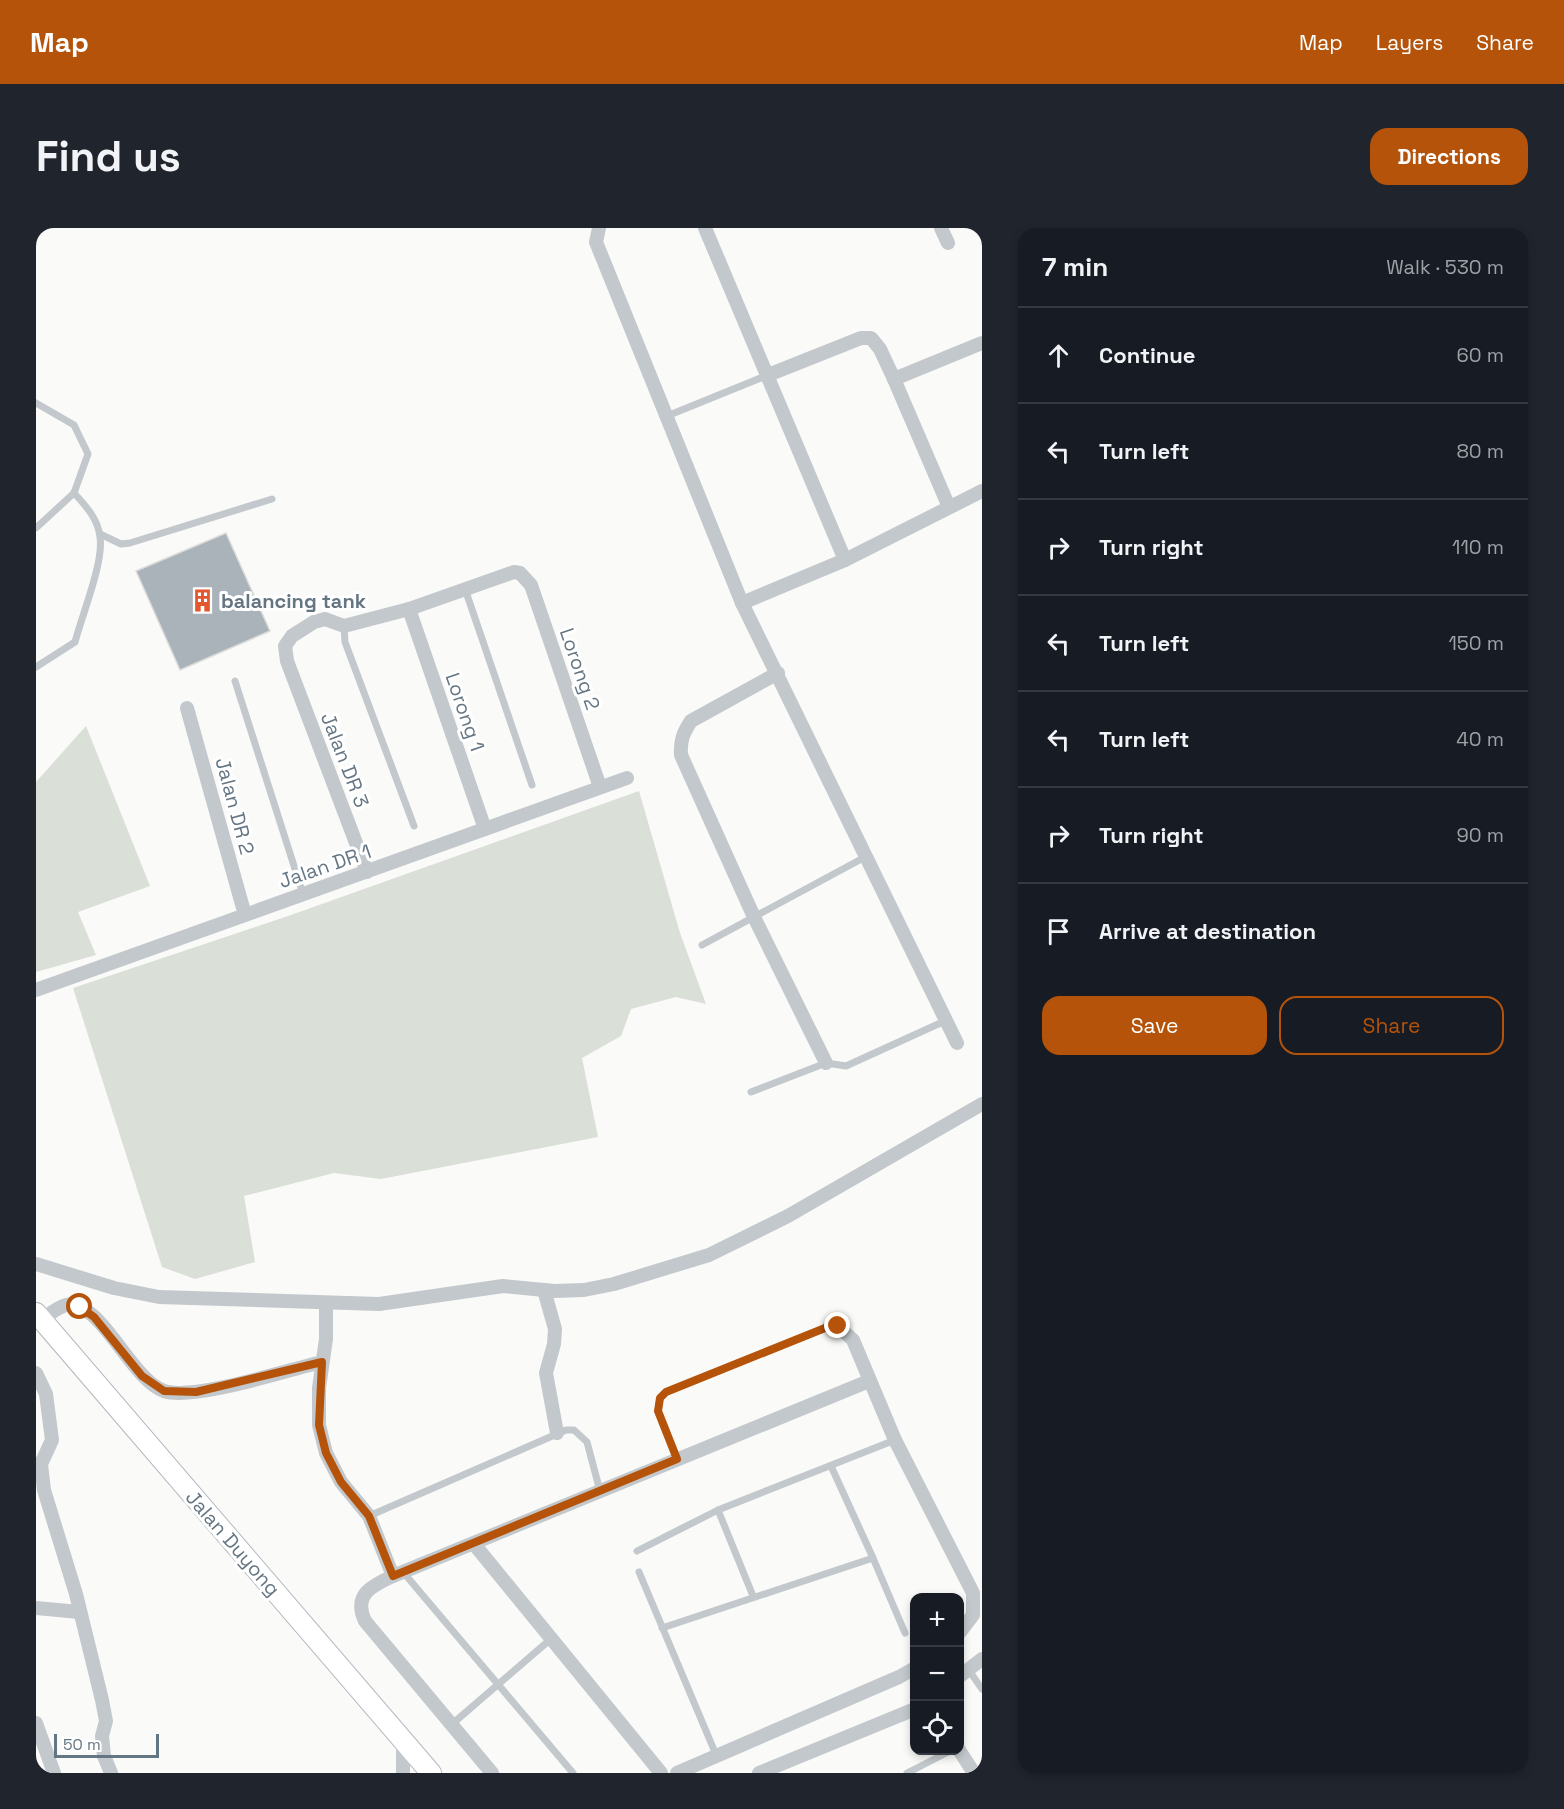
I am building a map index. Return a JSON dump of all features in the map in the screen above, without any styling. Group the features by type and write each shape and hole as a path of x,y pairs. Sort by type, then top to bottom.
{"main road":[{"name":"Jalan Duyong","path":"39,1316 431,1773"}],"street":[{"path":"599,228 596,242 742,603 957,1043"},
{"path":"705,228 845,560"},
{"path":"941,228 948,243"},
{"path":"768,375 866,337 871,338 880,349 950,507"},
{"path":"894,379 982,343"},
{"path":"742,603 845,560 982,491"},
{"name":"Lorong 2","path":"465,589 514,572 520,573 531,585 600,787"},
{"path":"344,626 409,609 465,589"},
{"name":"Lorong 1","path":"409,609 485,829"},
{"name":"Jalan DR 3","path":"344,626 325,619 300,628 285,646 286,661 367,872"},
{"path":"778,673 691,721 680,744 681,755 754,917 826,1063"},
{"name":"Jalan DR 2","path":"187,708 244,915"},
{"name":"Jalan DR 1","path":"36,990 627,778"},
{"path":"36,1264 114,1288 159,1297 379,1304 503,1286 544,1290 584,1290 614,1284 709,1255 788,1216 982,1104"},
{"path":"544,1290 555,1329 554,1344 546,1373 557,1433"},
{"path":"326,1304 326,1339 322,1362 319,1425 326,1453 341,1482 369,1516 398,1574"},
{"path":"39,1316 66,1305 80,1307 94,1317 142,1376 164,1391 196,1392 322,1362"},
{"path":"830,1326 838,1326 853,1340 868,1381 895,1440 973,1593 973,1615 964,1627"},
{"path":"36,1373 46,1394 52,1440 42,1464 44,1490 102,1700 106,1721 102,1736 104,1756 111,1773"},
{"path":"492,1773 372,1632 360,1611 360,1599 368,1589 398,1574 868,1381"},
{"path":"474,1544 661,1773"},
{"path":"36,1608 79,1612"},
{"path":"964,1673 982,1659"},
{"path":"677,1773 910,1671"},
{"path":"759,1773 910,1710"},
{"path":"36,1723 54,1773"},
{"path":"403,1741 403,1773"},
{"path":"962,1755 974,1773"}],"lane":[{"path":"667,416 768,375"},
{"path":"36,403 74,425 87,454 74,493 36,528"},
{"path":"36,667 75,642 102,551 100,534 90,511 74,493"},
{"path":"100,534 121,544 130,543 272,499"},
{"path":"465,589 532,785"},
{"path":"344,626 345,642 414,826"},
{"path":"236,681 303,894"},
{"path":"702,945 867,856"},
{"path":"751,1092 826,1063 846,1066 947,1020"},
{"path":"677,1459 658,1411 660,1398 666,1392 830,1326"},
{"path":"369,1516 557,1433 574,1430 581,1434 590,1452 600,1491"},
{"path":"637,1551 718,1510 895,1440"},
{"path":"831,1466 905,1632"},
{"path":"718,1510 753,1596"},
{"path":"662,1628 873,1558"},
{"path":"639,1572 717,1757"},
{"path":"398,1574 499,1683 573,1773"},
{"path":"451,1725 552,1638"},
{"path":"964,1673 982,1689"},
{"path":"907,1773 942,1755"}],"shaded area":[{"path":"86,726 150,886 78,912 96,955 36,972 36,782"},
{"path":"639,791 680,933 706,1004 676,997 631,1009 621,1036 582,1058 598,1137 381,1179 334,1173 244,1196 255,1262 195,1279 162,1267 73,988 291,915"}],"building":[{"name":"balancing tank","path":"226,533 270,631 180,670 136,571"}],"place":[{"name":"balancing tank","path":"203,601"}],"route":[{"path":"80,1307 94,1317 142,1376 164,1391 196,1392 322,1362 319,1425 326,1453 341,1482 369,1516 393,1576 677,1459 658,1411 657,1404 666,1392 830,1326 838,1326"}]}
